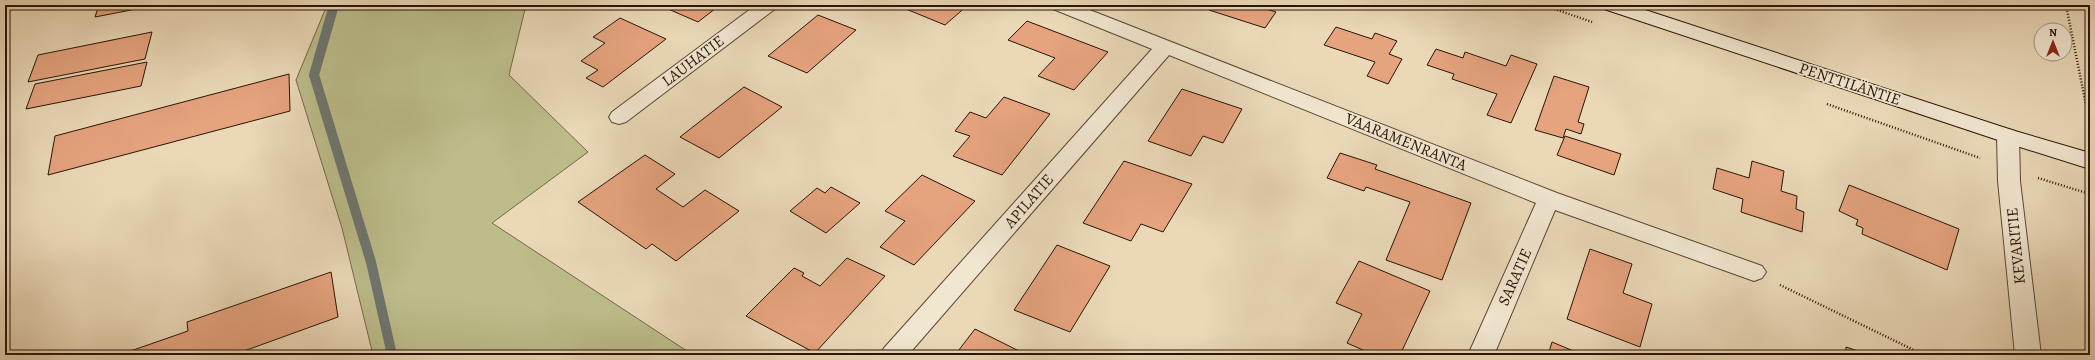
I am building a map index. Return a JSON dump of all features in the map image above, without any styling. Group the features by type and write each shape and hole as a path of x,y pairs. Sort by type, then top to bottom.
{"street":[{"name":"LAUHATIE","path":"619,117 768,5"},
{"name":"VAARAMENRANTA","path":"1060,5 1549,199 1754,272"},
{"name":"PENTTILÄNTIE","path":"1611,5 2008,136 2090,161"},
{"name":"APILATIE","path":"893,355 1165,47"},
{"name":"KEVARITIE","path":"2008,136 2009,181 2028,355"},
{"name":"SARATIE","path":"1481,355 1549,199"}],"path":[{"path":"2066,5 2090,125"},
{"path":"1754,272 1924,355"}],"green space":[{"path":"327,5 526,5 509,75 588,152 492,223 693,355 373,355 342,228 296,80"}],"building":[{"path":"99,5 157,5 95,17"},
{"path":"659,5 720,5 698,22"},
{"path":"906,5 968,5 945,25 906,9 909,6"},
{"path":"1212,5 1253,5 1276,12 1265,28 1209,10"},
{"path":"818,15 856,30 807,73 768,56"},
{"path":"620,18 666,39 603,87 586,78 598,70 581,61 605,43 593,37"},
{"path":"1027,21 1108,52 1074,90 1038,76 1055,58 1008,40"},
{"path":"1336,27 1372,39 1375,33 1397,41 1389,54 1402,59 1388,84 1367,76 1375,62 1324,45"},
{"path":"152,32 145,59 28,82 38,55"},
{"path":"1436,49 1463,58 1465,52 1506,66 1511,55 1537,64 1511,123 1487,115 1497,94 1452,79 1454,74 1427,65"},
{"path":"147,62 141,86 26,109 35,84"},
{"path":"289,74 290,111 48,175 55,136"},
{"path":"1554,76 1589,87 1578,122 1584,124 1581,134 1566,129 1563,138 1535,130"},
{"path":"744,87 782,107 719,158 680,137"},
{"path":"1182,89 1242,109 1223,143 1203,136 1191,156 1148,141"},
{"path":"1004,97 1050,114 1002,175 953,156 970,136 955,131 970,112 986,118"},
{"path":"1565,136 1621,154 1614,175 1557,155"},
{"path":"1340,153 1377,165 1375,169 1471,203 1442,280 1386,260 1410,202 1366,187 1364,191 1327,178"},
{"path":"645,155 675,174 656,189 683,207 705,190 739,211 676,261 652,244 646,249 578,202"},
{"path":"1124,161 1192,184 1163,232 1141,224 1131,241 1083,223"},
{"path":"1752,161 1784,171 1781,191 1797,196 1796,209 1804,212 1802,232 1741,212 1743,199 1713,189 1717,168 1749,178"},
{"path":"922,175 975,201 914,265 880,247 905,221 885,211"},
{"path":"1849,185 1959,229 1947,270 1862,234 1863,228 1856,225 1858,220 1839,211"},
{"path":"831,187 860,203 826,233 790,211 817,188 825,193"},
{"path":"1057,245 1110,266 1070,332 1014,310"},
{"path":"1590,249 1632,264 1623,293 1652,304 1640,347 1567,319"},
{"path":"847,258 885,276 815,353 746,316 794,268 804,273 802,276 820,286"},
{"path":"1359,261 1430,291 1400,355 1374,355 1347,343 1362,314 1336,303"},
{"path":"331,272 338,317 233,355 119,355 188,331 187,322"},
{"path":"975,329 1027,355 955,355"},
{"path":"1552,342 1583,355 1548,355"},
{"path":"1846,347 1870,355 1846,355"}],"waterway":[{"path":"334,5 314,75 371,262 392,355"}]}
